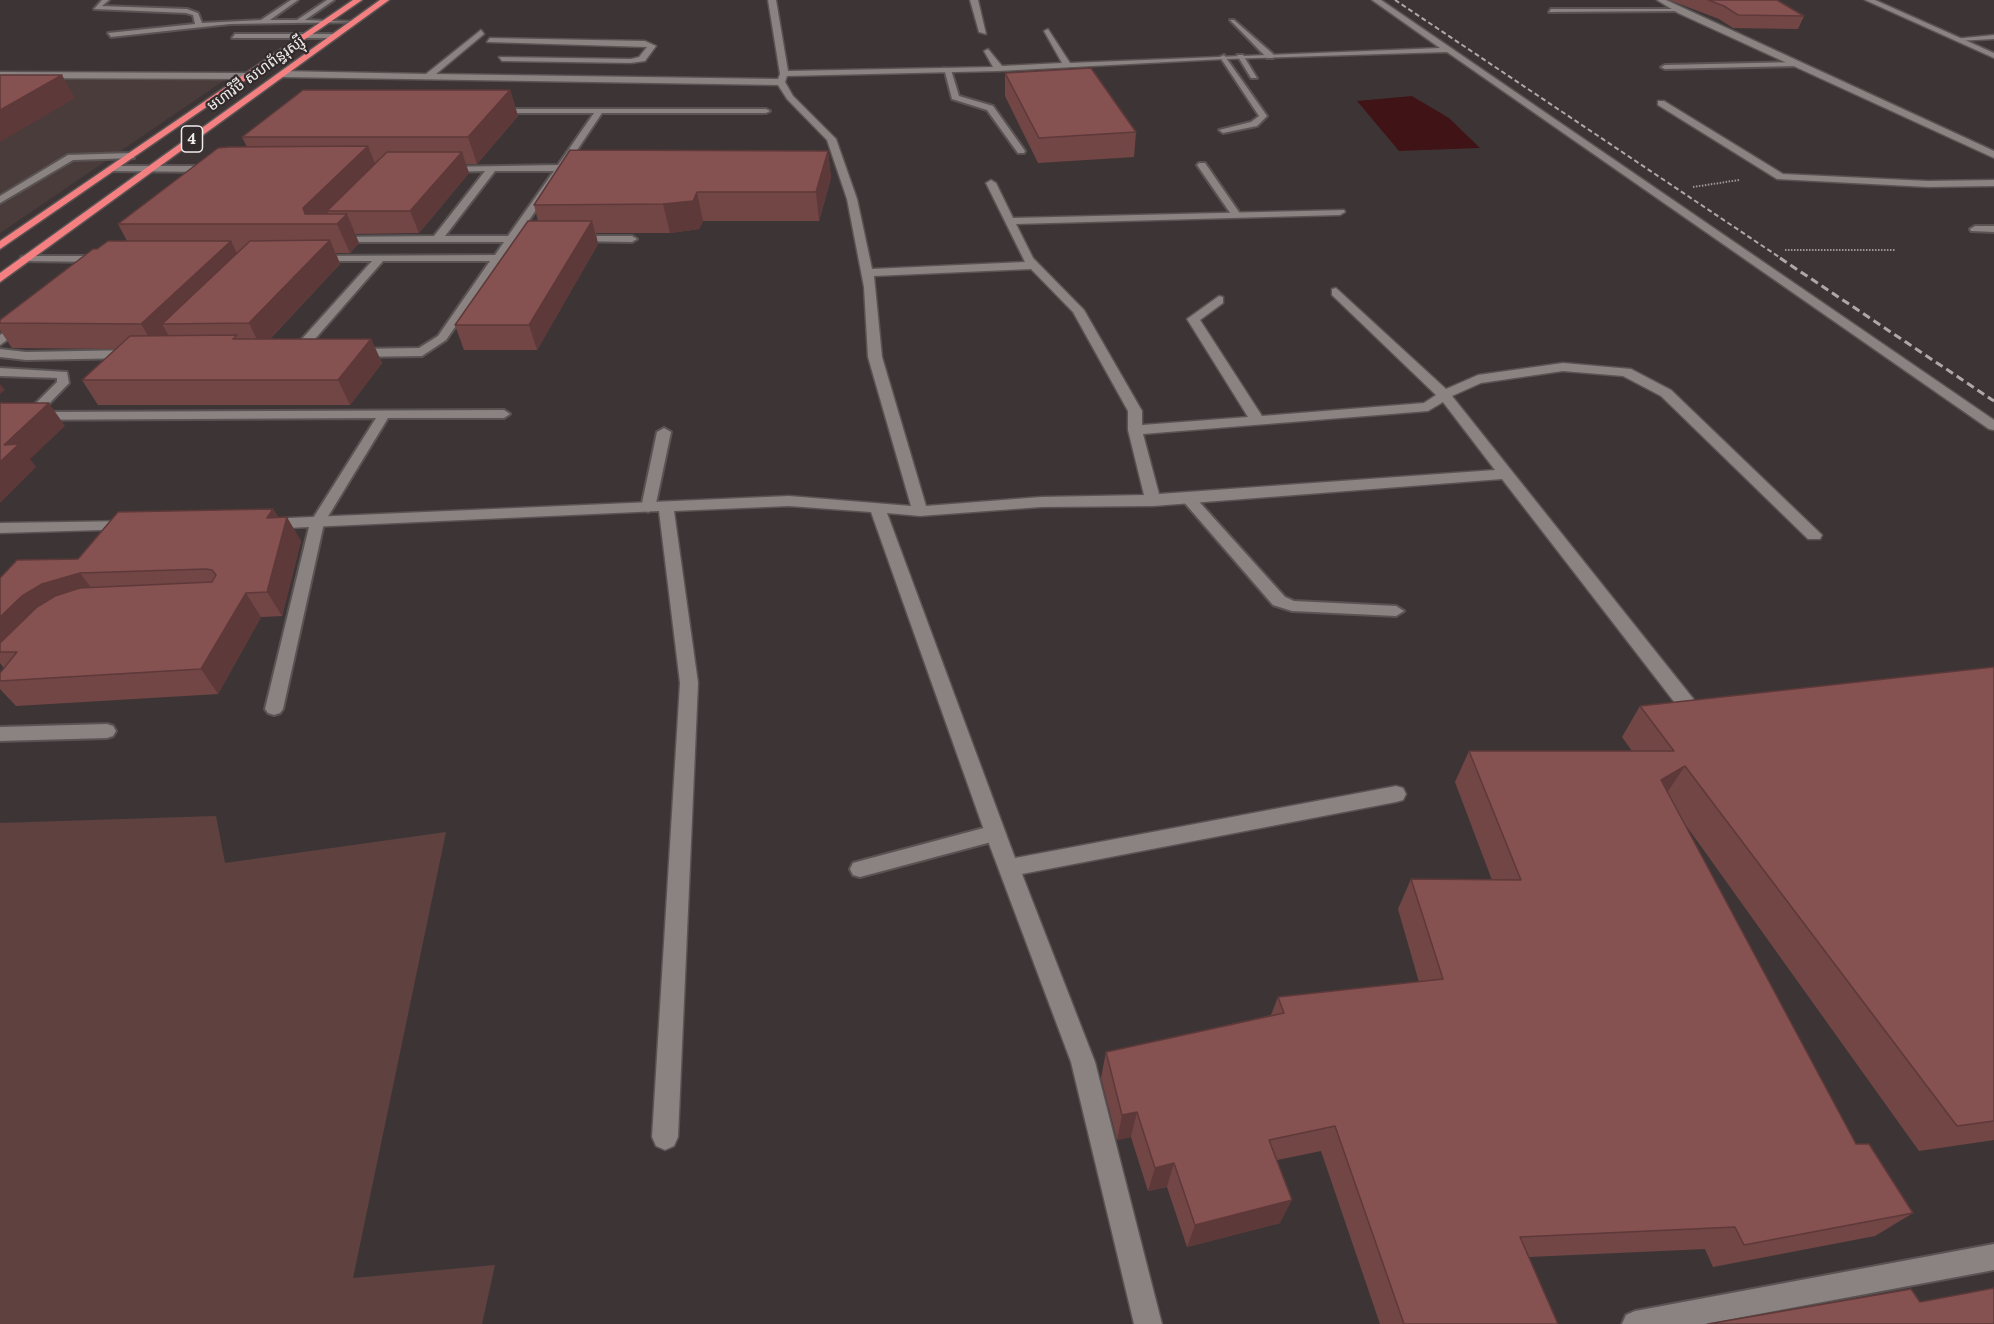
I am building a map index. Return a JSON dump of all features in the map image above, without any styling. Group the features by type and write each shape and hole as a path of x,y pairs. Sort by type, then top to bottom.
{"highway":[{"name":"មហាវិថី សហព័ន្ធរុស្ស៊ី","path":"0,246 358,0"},
{"name":"មហាវិថី សហព័ន្ធរុស្ស៊ី","path":"0,278 385,0"}],"street":[{"path":"772,0 782,78 790,97 831,139 852,199 867,273 875,357 921,511"},
{"path":"974,0 984,32"},
{"path":"1376,0 1994,426"},
{"path":"1661,0 1994,155"},
{"path":"1869,0 1994,56"},
{"path":"1048,31 1067,65"},
{"path":"428,76 481,32"},
{"path":"1957,39 1994,38"},
{"path":"490,40 652,46 639,61 502,58"},
{"path":"482,77 521,41"},
{"path":"282,74 782,78 1224,57 1449,50"},
{"path":"988,51 999,69"},
{"path":"0,75 247,76"},
{"path":"1661,103 1781,177 1820,177 1928,184 1994,183"},
{"path":"991,183 1028,260 1078,310 1135,411 1135,430 1153,501"},
{"path":"1010,221 1340,212"},
{"path":"867,273 1034,265"},
{"path":"1336,292 1443,396 1696,716"},
{"path":"1219,300 1193,319 1258,421"},
{"path":"1135,430 1428,407 1443,396 1478,379 1563,367 1626,372 1666,393 1814,535"},
{"path":"247,524 318,523 789,501 921,511 1041,502 1153,501 1503,474"},
{"path":"657,507 689,683 664,1137"},
{"path":"878,509 995,833 1083,1062 1148,1324"},
{"path":"0,528 141,526"},
{"path":"1008,868 1396,794"}],"lane":[{"path":"106,0 96,9 187,11 196,14 199,25"},
{"path":"264,21 295,0"},
{"path":"300,20 331,0"},
{"path":"1551,11 1681,11"},
{"path":"111,35 199,25 264,21 354,22"},
{"path":"1232,21 1270,56"},
{"path":"235,36 335,36"},
{"path":"1223,130 1254,124 1263,116 1224,57"},
{"path":"1240,57 1254,76"},
{"path":"1665,67 1796,64"},
{"path":"947,70 955,97 990,108 1021,151"},
{"path":"482,111 766,111"},
{"path":"340,353 405,353 431,348 442,338 600,111"},
{"path":"0,200 71,157 131,156"},
{"path":"1202,165 1236,215"},
{"path":"112,169 224,166 200,183"},
{"path":"437,239 492,168"},
{"path":"436,169 583,168"},
{"path":"1975,230 1994,229"},
{"path":"322,239 533,239"},
{"path":"566,239 632,239"},
{"path":"25,259 111,257 87,273"},
{"path":"303,258 498,258"},
{"path":"296,353 380,258"},
{"path":"0,341 35,314"},
{"path":"0,353 26,356 139,354"},
{"path":"0,372 63,375 63,383 30,416"},
{"path":"0,416 504,414"},
{"path":"274,709 318,523 384,415"},
{"path":"657,507 664,432"},
{"path":"1188,498 1279,602 1292,606 1396,611"},
{"path":"0,734 106,731"},
{"path":"860,869 995,833"},
{"path":"1635,1324 1994,1257"}],"path":[{"path":"1653,190 1781,177"},
{"path":"1743,252 1807,249 1896,250"}],"shaded area":[{"path":"0,78 226,79 0,233"},
{"path":"1412,96 1449,118 1480,148 1399,151 1357,101"},
{"path":"216,816 225,863 446,832 353,1278 495,1265 482,1324 0,1324 0,823"}],"building":[{"path":"1708,0 1777,0 1804,16 1738,15"},
{"path":"1091,68 1136,132 1039,138 1005,73"},
{"path":"0,75 62,75 0,110"},
{"path":"303,90 510,90 468,137 242,137"},
{"path":"368,146 303,208 305,214 347,214 337,224 118,224 218,148"},
{"path":"570,150 828,151 816,192 697,192 693,201 663,204 534,205"},
{"path":"387,152 462,152 410,211 327,211"},
{"path":"528,221 592,221 529,325 455,325"},
{"path":"330,240 249,323 162,324 250,241"},
{"path":"108,241 231,241 141,324 0,323 0,320 93,249 97,249"},
{"path":"237,335 233,339 371,339 338,380 82,380 130,336"},
{"path":"0,403 49,403 4,445 19,444 0,462"},
{"path":"273,509 267,518 287,517 267,592 246,593 201,669 0,681 0,673 17,652 0,652 0,643 37,607 55,596 80,588 212,582 216,575 212,570 206,569 80,573 42,584 22,596 0,617 0,578 17,560 78,559 118,512"},
{"path":"1994,667 1994,1121 1957,1126 1685,766 1661,780 1856,1144 1869,1144 1913,1213 1744,1245 1735,1227 1520,1237 1558,1324 1404,1324 1335,1126 1269,1140 1292,1200 1195,1225 1174,1163 1155,1168 1137,1112 1122,1115 1106,1052 1284,1013 1278,997 1443,979 1411,879 1521,880 1469,751 1674,751 1640,706"},
{"path":"1994,1288 1994,1324 1708,1324 1911,1289 1920,1302"}],"railway":[{"path":"1395,0 1782,259"},
{"path":"1780,258 1994,401"}]}
